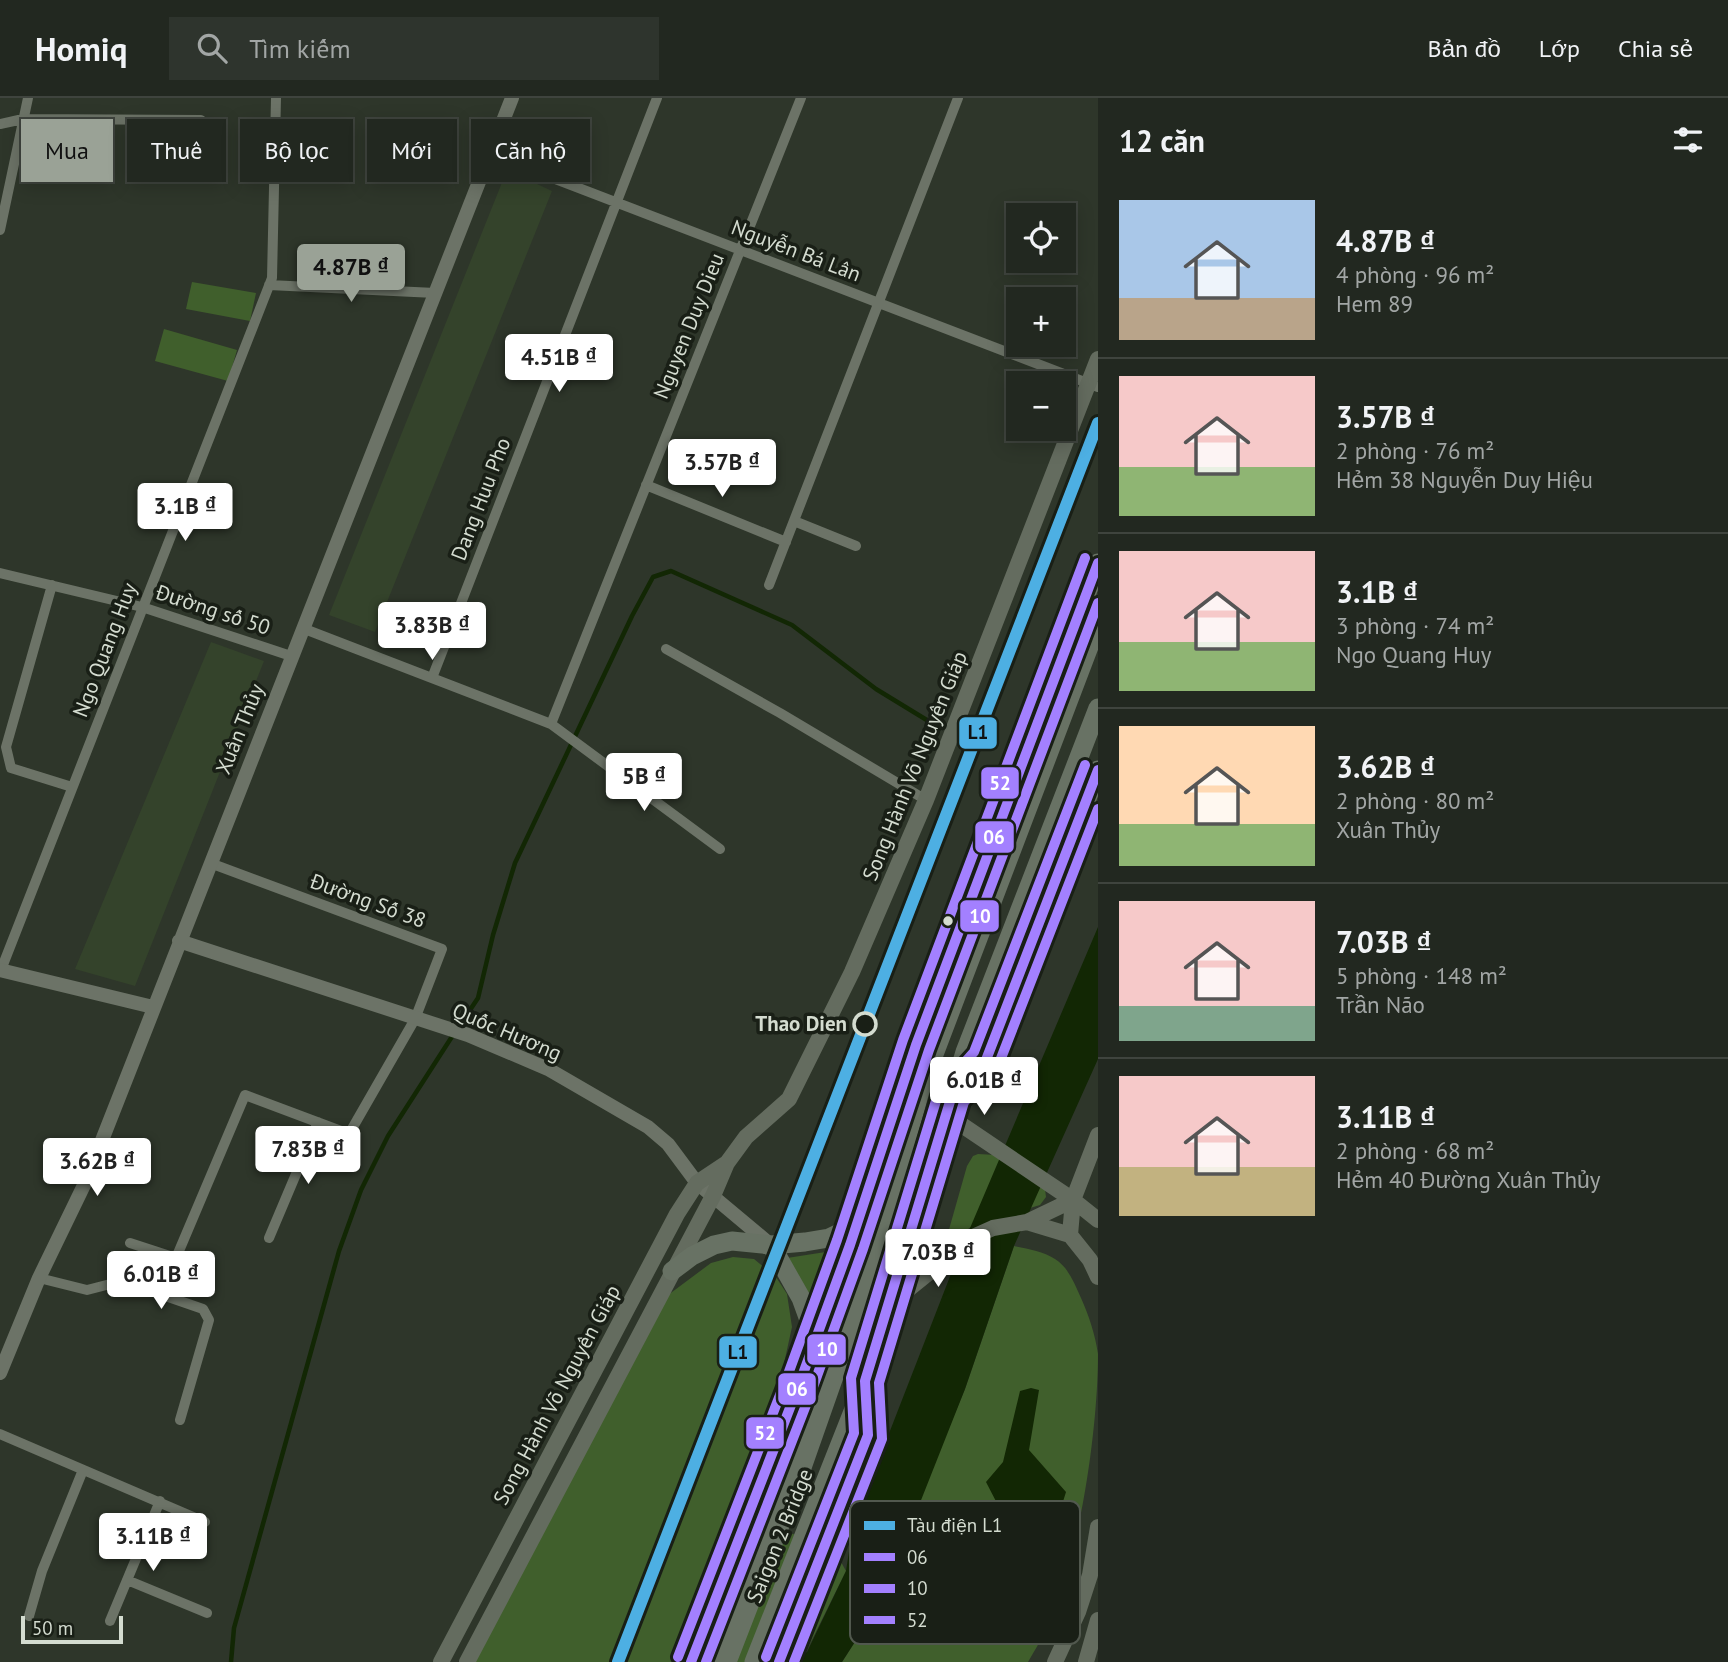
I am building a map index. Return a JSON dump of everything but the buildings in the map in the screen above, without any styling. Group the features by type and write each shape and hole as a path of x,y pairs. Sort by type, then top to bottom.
{"highway":[{"path":"727,1662 783,1470 816,1339 916,1045 1098,563"},
{"path":"783,1470 838,1364 929,1068 1098,623"},
{"name":"Saigon 2 Bridge","path":"754,1662 865,1381 965,1052 1098,708"},
{"path":"952,1095 986,1060 1098,770"},
{"path":"672,1271 692,1256 714,1245 733,1241 771,1245 829,1238 886,1213"},
{"path":"708,1662 783,1470 863,1236 886,1213"},
{"path":"771,1245 801,1298 823,1358"},
{"path":"865,1381 868,1435"}],"main road":[{"name":"Song Hành Võ Nguyên Giáp","path":"467,1662 713,1196 727,1163 746,1137 789,1100 852,972 926,800 1093,385 1098,359"},
{"path":"947,1115 1073,1200 1098,1220"},
{"path":"1070,1235 1073,1200 1098,1135"},
{"name":"Song Hành Võ Nguyên Giáp","path":"441,1662 657,1250 697,1182 727,1163"},
{"path":"890,1304 961,1245 993,1228 1027,1222 1073,1200"},
{"path":"1027,1222 1070,1235 1090,1260 1098,1277"},
{"path":"779,1662 868,1435"},
{"path":"691,1662 783,1470"},
{"path":"1080,1609 1090,1575 1098,1527"},
{"path":"1086,1662 1098,1620"},
{"path":"1055,1662 1064,1644"}],"street":[{"path":"0,230 28,98"},
{"name":"Ngo Quang Huy","path":"1,970 270,285 276,98"},
{"name":"Xuân Thủy","path":"504,119 512,98"},
{"name":"Dang Huu Pho","path":"432,678 657,98"},
{"name":"Nguyen Duy Dieu","path":"551,724 801,98"},
{"path":"769,585 958,98"},
{"path":"0,124 23,118 127,119"},
{"name":"Xuân Thủy","path":"0,1373 4,1350 86,1181 479,182"},
{"name":"Nguyễn Bá Lân","path":"564,182 1093,385"},
{"path":"270,285 435,293"},
{"path":"646,485 786,542"},
{"path":"794,521 856,546"},
{"name":"Đường số 50","path":"0,573 142,607 291,656"},
{"path":"52,585 6,747 11,768 72,787"},
{"path":"302,628 551,724 720,849"},
{"path":"667,649 926,800"},
{"name":"Đường Số 38","path":"210,863 442,949 415,1018"},
{"name":"Quốc Hương","path":"179,941 468,1035 548,1069 648,1127 668,1144 697,1182 771,1245"},
{"path":"1,970 153,1007"},
{"path":"130,1242 176,1258 245,1095 349,1133 415,1018"},
{"path":"269,1238 317,1122"},
{"path":"39,1278 87,1290 122,1281 203,1309 209,1320 180,1420"},
{"path":"0,1434 205,1521"},
{"path":"29,1616 42,1571 83,1470"},
{"path":"110,1621 160,1500"},
{"path":"127,1580 207,1613"}],"shaded area":[{"path":"502,182 533,182 552,191 375,632 329,615"},
{"path":"355,248 355,277 326,278 327,252"},
{"path":"192,282 256,293 250,321 186,309"},
{"path":"164,329 237,350 228,381 155,361"},
{"path":"211,642 264,661 135,986 75,969"},
{"path":"1098,927 1098,1059 1014,1246 965,1389 921,1501 857,1501 858,1493 881,1454 956,1261"},
{"path":"996,1155 1045,1189 1046,1197 1040,1205 974,1225 956,1237 948,1233 967,1166 973,1156"},
{"path":"1014,1246 1050,1256 1068,1271 1076,1287 1087,1312 1098,1354 1091,1455 1080,1518 1080,1501 918,1501 965,1389"},
{"path":"832,1251 812,1312 787,1258"},
{"path":"733,1257 754,1259 776,1277 787,1294 792,1327 783,1368 739,1512 835,1551 846,1571 806,1652 789,1662 469,1662 660,1301 711,1263"},
{"path":"1031,1388 1039,1390 1029,1450 1066,1492 1063,1501 996,1501 986,1482 1003,1462 1020,1391"},
{"path":"850,1545 850,1644 854,1644 842,1662 789,1662 807,1652 846,1571"},
{"path":"854,1644 1038,1644 1028,1662 842,1662"}],"waterway":[{"path":"458,1028 478,998 493,935 515,863 653,577 671,571 792,625 876,689 930,722"},
{"path":"231,1662 234,1628 339,1251 361,1190 388,1136 453,1035"}],"metro line":[{"name":"L1","path":"618,1662 1098,423"}],"transit line":[{"name":"52","path":"678,1657 787,1377 837,1240 903,1040 1085,558"},
{"name":"06","path":"691,1662 800,1382 850,1245 916,1045 1098,563"},
{"name":"10","path":"706,1662 813,1387 863,1249 929,1050 1098,603"},
{"name":"52","path":"766,1657 854,1433 851,1378 939,1091 974,1052 1085,765"},
{"name":"06","path":"779,1662 868,1435 865,1381 952,1095 986,1060 1098,770"},
{"name":"10","path":"858,1501 882,1439 879,1383 964,1102 998,1066 1098,809"},
{"name":"10","path":"794,1662 850,1520"}],"place":[{"name":"Thao Dien","path":"865,1024"}]}
